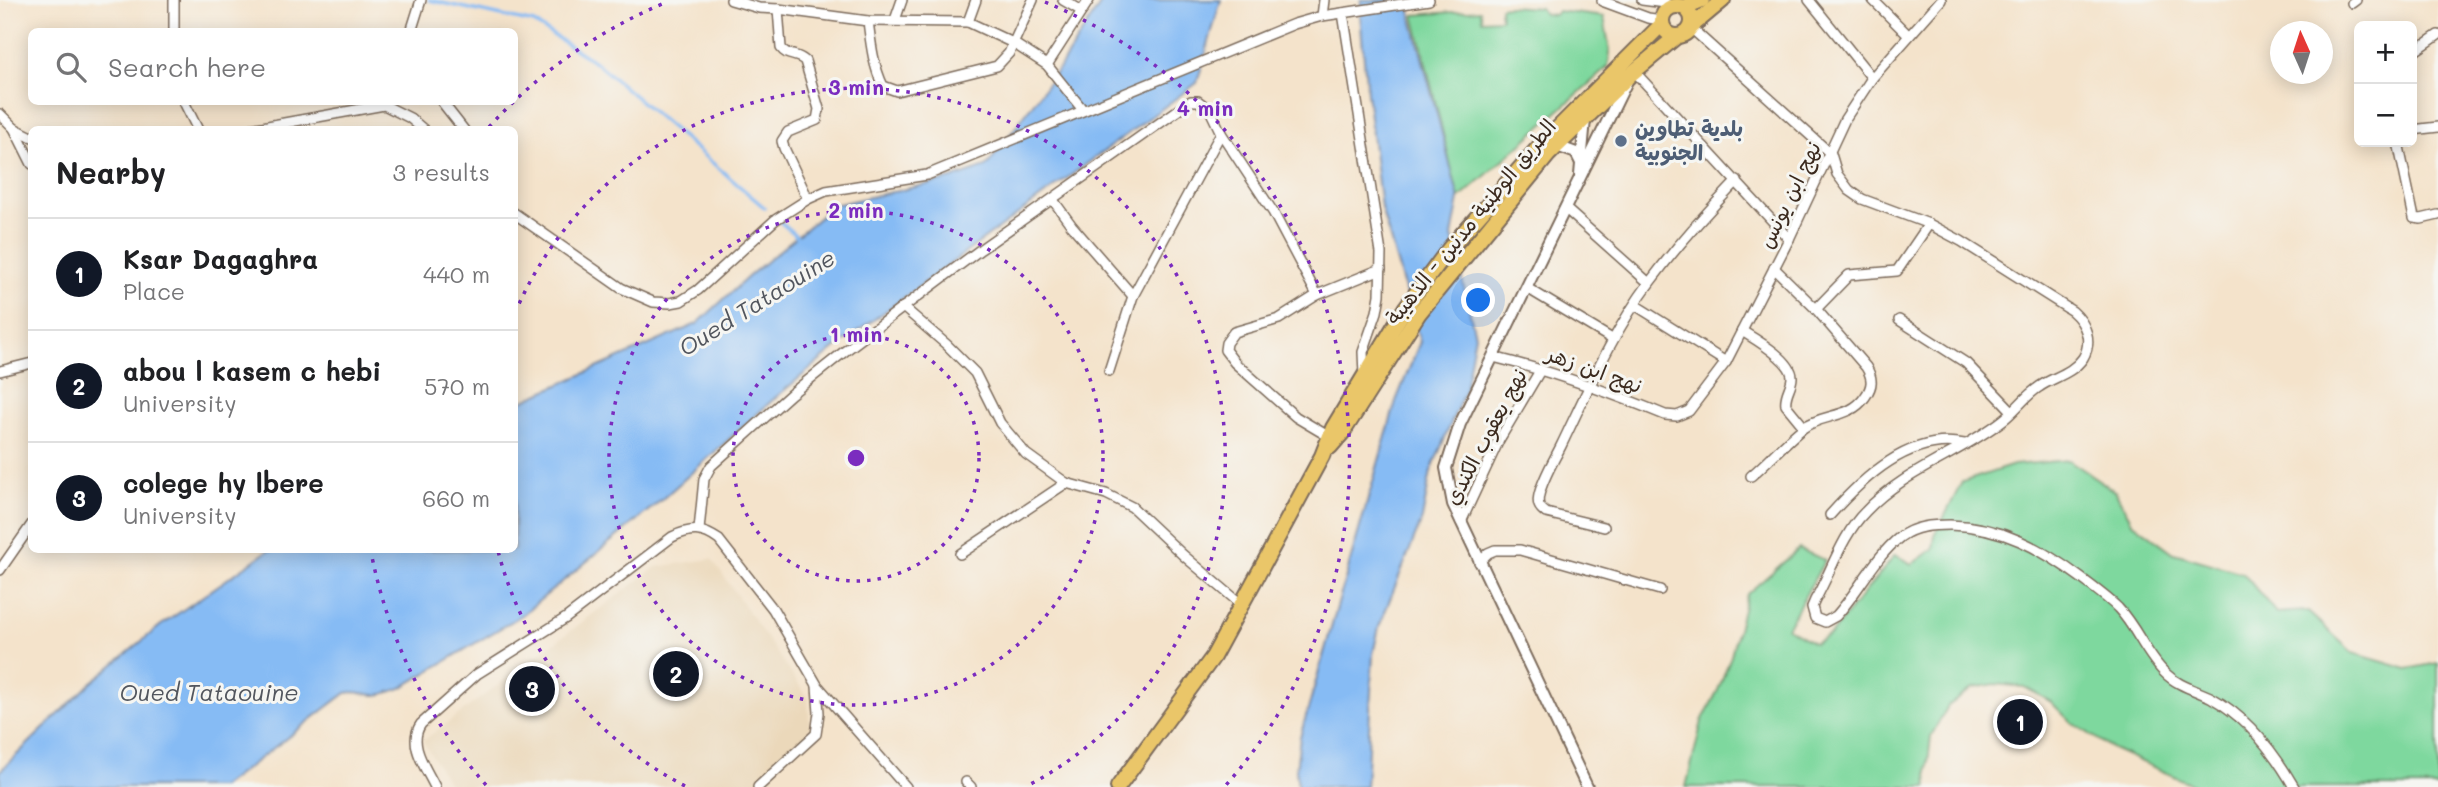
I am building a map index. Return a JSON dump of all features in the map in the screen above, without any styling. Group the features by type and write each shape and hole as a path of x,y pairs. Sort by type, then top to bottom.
{"main road":[{"name":"الطريق الوطنية مدنين - الذهيبة","path":"1118,787 1213,656 1322,456 1379,361 1406,307 1449,249 1581,114 1670,8 1702,0"},
{"path":"1691,27 1723,0"},
{"path":"1677,36 1666,31 1670,8 1691,14 1691,27"},
{"name":"الطريق الوطنية مدنين - الذهيبة","path":"1581,114 1691,27"},
{"name":"الطريق الوطنية مدنين - الذهيبة","path":"1333,439 1364,377 1379,361"}],"street":[{"path":"174,0 174,28"},
{"path":"412,28 421,0"},
{"path":"731,0 759,8 781,4 868,21 968,23 1013,43 1050,68 1083,110"},
{"path":"895,20 902,0"},
{"path":"968,23 976,0"},
{"path":"868,21 876,71 883,86 889,90 897,90 990,69 1003,61 1033,0"},
{"path":"1063,0 1082,11"},
{"path":"1050,68 1089,0"},
{"path":"1322,16 1324,0"},
{"path":"518,216 621,288 653,302 670,303 698,290 775,220 808,199 827,191 927,175 1293,24 1322,16 1429,0"},
{"path":"1591,0 1612,0"},
{"path":"1642,0 1670,8"},
{"path":"1809,0 1872,78"},
{"path":"1873,0 1908,35"},
{"name":"نهج ابن يونس","path":"1683,415 1699,399 1726,362 1831,154 1845,119 1872,78 1941,0"},
{"path":"1602,1 1648,18 1670,8"},
{"path":"781,4 781,48 805,61 819,109 817,120 788,132 782,141 808,199"},
{"path":"1343,13 1378,229 1381,269 1377,312 1363,352 1364,377"},
{"path":"1691,27 1831,154 1837,174 1849,190 1876,205 1929,224 1961,241 2050,296 2082,320 2087,331 2088,346 2084,356 2070,371 2032,391 2004,420 1912,474 1866,511 1856,523 1815,600 1812,607 1815,618 1825,622 1836,616 1888,550 1913,529 1931,525 1959,525 1986,528 2007,535 2060,562 2117,607 2133,626 2159,668 2170,678 2231,710 2265,742 2294,787"},
{"path":"2417,50 2438,36"},
{"path":"1587,787 1479,562 1447,483 1446,468 1460,424 1632,73 1789,239"},
{"path":"699,530 703,486 711,466 791,394 981,249 1191,101 1198,101 1210,110 1221,133 1273,212 1317,295"},
{"path":"186,105 196,126"},
{"path":"266,126 374,105"},
{"path":"387,105 419,126"},
{"path":"444,105 461,126"},
{"path":"0,114 15,128 28,135"},
{"path":"1578,185 1581,114"},
{"path":"2417,129 2438,127"},
{"path":"15,128 28,156"},
{"path":"1110,371 1133,296 1221,133"},
{"path":"2399,147 2414,218 2438,215"},
{"path":"1548,149 1576,153 1581,163"},
{"path":"1604,527 1546,513 1541,509 1538,504 1539,495 1548,470 1612,339 1649,283 1699,221 1737,181"},
{"path":"1053,200 1133,296"},
{"path":"1566,209 1649,283"},
{"path":"1816,309 1849,275 1897,271 1929,224"},
{"path":"1751,476 1804,427 1860,405 1872,384 1872,376 1866,367 1816,309 1774,268"},
{"path":"1333,439 1296,417 1234,363 1225,350 1229,336 1234,332 1279,318 1317,295 1381,269"},
{"path":"1527,288 1612,339"},
{"path":"1635,305 1726,362"},
{"path":"903,307 975,373 992,408 1013,441 1066,483 1106,494 1132,507 1242,605"},
{"path":"1899,320 1966,363 2012,411"},
{"path":"1742,331 1778,355 1789,368 1792,378 1786,405 1804,427"},
{"name":"نهج ابن زهر","path":"1493,357 1591,384 1665,415 1683,415"},
{"path":"0,371 28,364"},
{"name":"نهج يعقوب الكندي","path":"1461,522 1499,440 1541,369"},
{"path":"1830,515 1853,491 1896,457 1926,446 1964,444"},
{"path":"960,554 1066,483"},
{"path":"0,570 28,530"},
{"path":"435,787 419,754 415,738 416,731 431,714 477,674 566,618 672,537 687,530 707,532 719,540 774,609 817,685 906,787"},
{"path":"1479,562 1495,550 1520,550 1660,590"},
{"path":"758,787 816,734 819,713 817,685"}],"shaded area":[{"path":"712,559 808,698 810,733 752,787 451,787 423,741 656,567"}],"green space":[{"path":"1500,7 1540,8 1544,14 1555,15 1558,11 1604,17 1610,52 1608,67 1459,199 1414,15 1480,10 1482,20 1501,19"},
{"path":"2069,460 2115,491 2132,522 2174,553 2243,573 2276,613 2307,611 2353,653 2407,669 2438,663 2438,787 2198,787 2113,749 2071,722 2051,702 2024,687 1995,684 1973,688 1948,706 1931,736 1928,787 1686,787 1702,721 1731,656 1747,594 1799,549 1825,560 1787,628 1814,643 1830,635 1895,555 1912,564 1933,549 1935,535 1962,482 2014,465"}],"water":[{"name":"Oued Tataouine","path":"1103,0 1221,0 1197,83 838,346 775,398 660,501 522,615 401,688 377,695 346,693 222,787 0,787 0,771 91,683 160,626 265,553 518,553 518,403 697,324 749,276 834,205 951,179 986,167 1060,67"},
{"path":"1361,0 1411,0 1409,7 1459,199 1452,236 1475,335 1465,390 1431,471 1422,519 1379,627 1373,654 1366,787 1298,787 1296,770 1300,737 1396,401 1420,342 1381,208 1367,93"}],"waterway":[{"path":"429,0 534,23 595,62 765,208"},
{"path":"778,220 801,240"}],"place":[{"name":"بلدية تطاوين الجنوبية","path":"1621,141"},
{"name":"abou l kasem c hebi","path":"676,674"},
{"name":"colege hy lbere","path":"532,689"},
{"name":"Ksar Dagaghra","path":"2020,722"}]}
